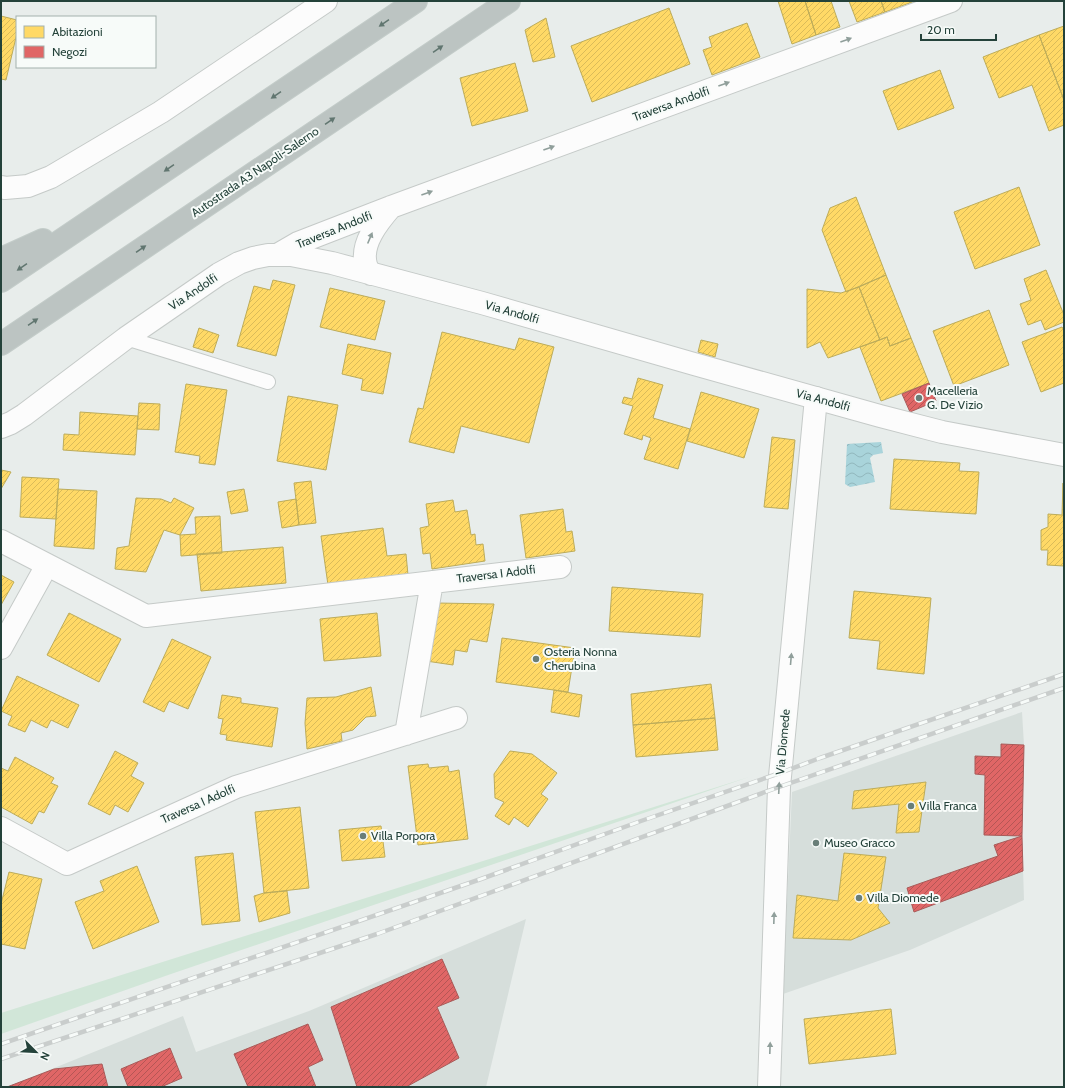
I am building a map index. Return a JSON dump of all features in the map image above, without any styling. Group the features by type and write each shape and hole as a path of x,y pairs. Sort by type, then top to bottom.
{"highway":[{"path":"1,281 416,1"},
{"name":"Autostrada A3 Napoli-Salerno","path":"1,344 509,1"},
{"path":"1,259 100,214"}],"street":[{"path":"1,187 28,186 52,177 154,116 326,1"},
{"name":"Traversa Andolfi","path":"279,254 298,243 391,206 951,1"},
{"name":"Traversa Andolfi","path":"371,274 366,266 366,249 375,228 391,206"},
{"name":"Via Andolfi","path":"1,427 11,423 47,398 126,338 219,274 239,263 253,258 279,254 301,256 482,303 816,398 942,432 1064,455"},
{"name":"Via Diomede","path":"769,1087 779,780 816,398"},
{"name":"Traversa I Adolfi","path":"1,541 146,616 560,567"},
{"path":"1,648 46,565"},
{"path":"406,734 432,582"},
{"name":"Traversa I Adolfi","path":"1,828 67,864 236,787 456,718"}],"lane":[{"path":"126,338 268,382"}],"shaded area":[{"path":"1022,712 1024,745 1022,836 1024,900 910,950 783,994 792,792"},
{"path":"526,919 486,1087 7,1087 183,1016 196,1052 309,1011"}],"green space":[{"path":"749,777 171,974 1,1034 1,1013"}],"water":[{"path":"881,442 883,453 873,455 870,458 875,482 850,487 845,484 847,444"}],"building: Abitazioni":[{"path":"778,1 805,1 816,35 792,44"},
{"path":"805,1 831,1 840,27 816,35"},
{"path":"849,1 881,1 885,12 857,22"},
{"path":"881,1 915,1 885,12"},
{"path":"669,8 690,64 592,102 571,46"},
{"path":"1,16 16,20 16,37 6,80 1,79"},
{"path":"546,18 555,57 533,62 525,30"},
{"path":"747,23 760,57 712,75 703,50 712,47 709,37"},
{"path":"1064,26 1064,100 1039,35"},
{"path":"1039,35 1064,100 1064,125 1049,131 1032,85 999,98 983,57"},
{"path":"515,63 528,111 472,126 460,78"},
{"path":"940,70 954,108 898,130 883,91"},
{"path":"1019,187 1040,245 975,269 954,212"},
{"path":"856,197 886,275 846,292 822,230 830,208"},
{"path":"1046,270 1064,315 1064,322 1045,330 1041,320 1028,325 1020,304 1031,300 1024,279"},
{"path":"886,275 911,338 890,346 887,337 880,340 859,287"},
{"path":"273,280 295,285 276,356 237,346 254,286 270,290"},
{"path":"859,287 880,340 828,358 820,342 807,348 807,289 841,293"},
{"path":"330,288 385,301 375,340 320,327"},
{"path":"989,310 1009,365 954,386 933,331"},
{"path":"1062,327 1064,330 1064,383 1041,392 1022,342"},
{"path":"199,328 219,335 213,353 193,347"},
{"path":"442,332 515,350 519,338 554,347 529,443 461,426 454,453 409,442 418,408 423,409"},
{"path":"887,337 890,346 911,338 929,383 881,401 860,347"},
{"path":"701,340 718,344 715,357 698,352"},
{"path":"348,344 391,353 383,394 361,390 363,379 342,374"},
{"path":"638,378 663,385 653,418 690,429 678,469 644,459 651,438 643,435 642,440 624,434 633,406 622,403 624,397 632,399"},
{"path":"186,384 227,390 215,465 199,463 200,456 175,452"},
{"path":"701,392 759,409 744,458 687,441"},
{"path":"288,396 338,405 326,470 277,461"},
{"path":"139,403 160,404 159,430 137,429"},
{"path":"80,412 138,416 135,455 63,450 64,434 79,435"},
{"path":"772,437 795,440 788,509 764,507"},
{"path":"894,459 960,463 959,471 979,472 976,514 890,509"},
{"path":"1,470 11,472 1,489"},
{"path":"22,477 59,479 56,519 20,517"},
{"path":"311,481 316,523 299,525 294,483"},
{"path":"1063,483 1064,566 1047,565 1048,550 1041,550 1041,530 1048,527 1048,514 1062,515"},
{"path":"58,489 97,491 94,549 54,546"},
{"path":"244,489 248,511 231,514 227,492"},
{"path":"136,498 161,499 171,503 174,498 194,508 180,535 164,530 146,572 115,569 117,548 129,546"},
{"path":"296,499 299,525 282,528 278,502"},
{"path":"453,500 455,512 467,510 471,535 475,534 476,545 483,544 485,561 432,569 430,553 423,554 420,528 429,526 426,504"},
{"path":"563,509 566,532 572,531 575,551 526,558 520,515"},
{"path":"220,516 222,553 181,556 180,535 196,534 195,517"},
{"path":"383,528 387,556 406,554 408,575 328,585 321,536"},
{"path":"283,547 286,583 201,591 197,554"},
{"path":"1,575 14,582 1,605"},
{"path":"612,587 703,594 700,637 609,631"},
{"path":"854,591 931,598 924,674 877,669 880,641 849,638"},
{"path":"437,603 494,604 487,642 470,639 467,652 455,650 453,665 426,661"},
{"path":"69,613 121,639 99,682 47,655"},
{"path":"377,613 381,656 324,661 320,619"},
{"path":"502,638 575,648 568,692 496,682"},
{"path":"172,639 211,657 188,709 169,701 164,712 143,702"},
{"path":"17,676 79,705 68,728 51,720 47,728 31,720 25,732 8,725 12,716 1,711"},
{"path":"711,684 715,718 633,725 631,694"},
{"path":"371,687 376,716 366,717 353,730 341,733 342,741 307,749 305,723 307,698 336,697"},
{"path":"554,690 582,695 579,717 551,712"},
{"path":"222,695 241,698 241,703 278,708 272,747 226,740 227,735 220,734 223,719 218,718"},
{"path":"715,718 718,750 636,757 633,725"},
{"path":"115,751 138,763 131,776 144,783 128,812 115,805 110,815 88,804"},
{"path":"510,751 532,754 557,773 541,794 548,799 528,827 514,817 509,825 495,816 504,802 495,798 494,774"},
{"path":"15,757 54,778 51,783 58,786 44,813 39,811 32,824 1,807 1,768 8,771"},
{"path":"428,764 429,768 448,766 449,772 459,770 468,839 418,845 408,766"},
{"name":"Villa Franca","path":"926,782 919,832 896,833 899,804 852,809 854,791"},
{"path":"300,807 309,888 264,893 255,812"},
{"path":"381,826 385,857 342,861 339,830"},
{"path":"233,853 240,921 202,925 195,857"},
{"name":"Villa Diomede","path":"844,853 886,857 878,908 890,923 851,940 793,938 797,895 838,901"},
{"path":"137,866 159,922 93,949 75,902 104,891 100,881"},
{"path":"9,872 42,879 25,949 1,944 1,904"},
{"path":"287,891 290,913 259,922 254,896 264,893"},
{"path":"891,1009 896,1054 809,1064 804,1019"}],"building: Negozi":[{"name":"Macelleria G. De Vizio","path":"929,383 936,401 910,412 902,394"},
{"path":"1001,744 1024,745 1022,836 984,835 985,775 975,774 975,756 1001,757"},
{"path":"1022,836 1023,871 914,912 907,888 998,856 994,845"},
{"path":"442,959 459,998 437,1007 459,1058 406,1087 357,1087 331,1007"},
{"path":"308,1024 323,1060 308,1067 316,1087 248,1087 234,1054"},
{"path":"170,1048 182,1078 161,1087 128,1087 121,1069"},
{"path":"102,1064 108,1087 7,1087 54,1069"}],"railway":[{"path":"1,1044 481,879 820,758 1064,674"},
{"path":"1,1059 377,934 779,787 1064,688"}],"place":[{"name":"Macelleria G. De Vizio","path":"919,398"},
{"name":"Osteria Nonna Cherubina","path":"536,659"},
{"name":"Villa Franca","path":"911,806"},
{"name":"Villa Porpora","path":"363,836"},
{"name":"Museo Gracco","path":"816,843"},
{"name":"Villa Diomede","path":"859,898"}]}
